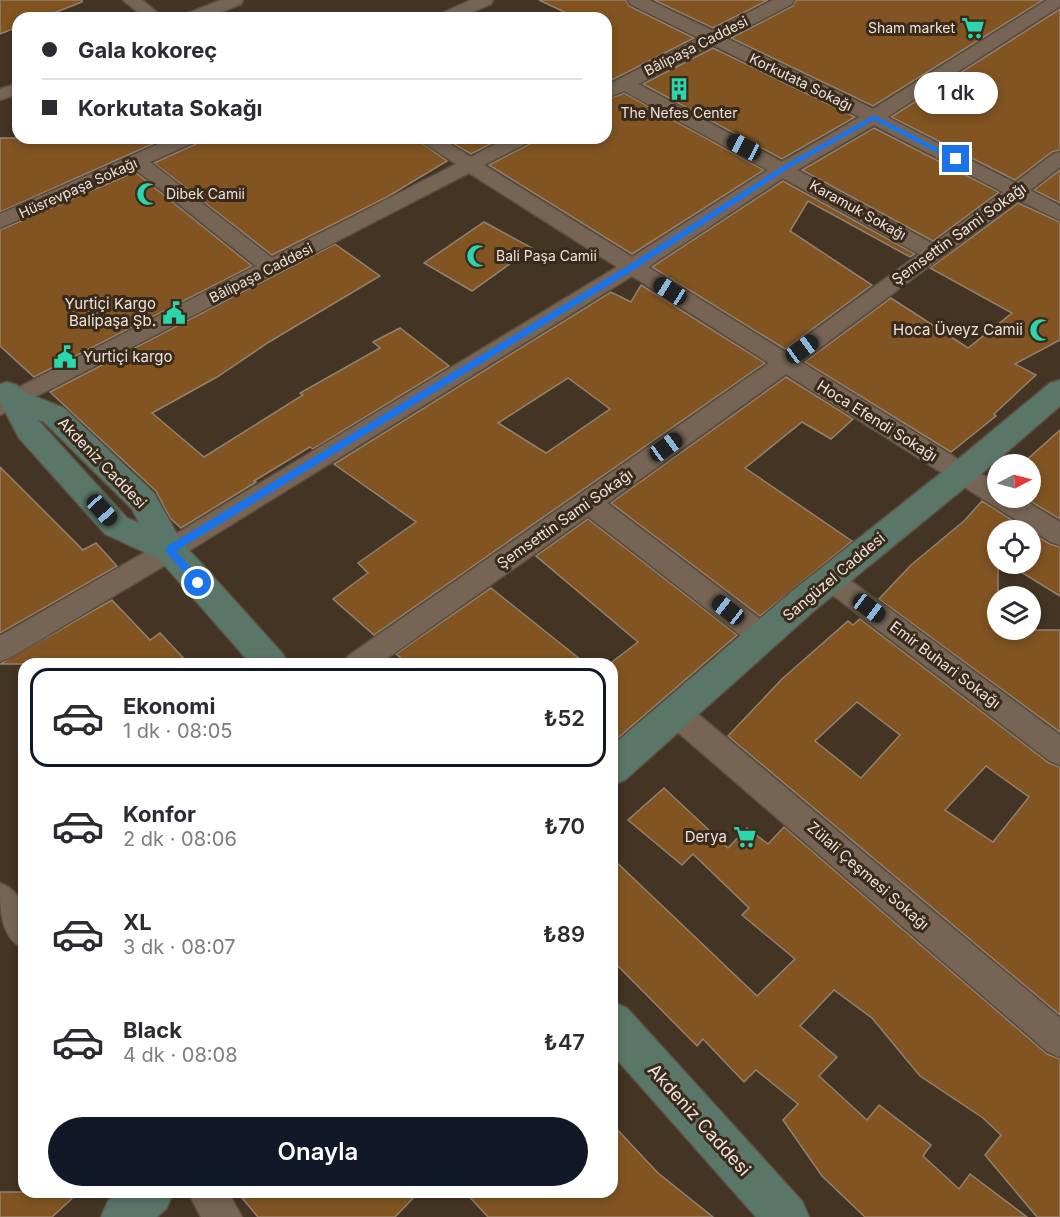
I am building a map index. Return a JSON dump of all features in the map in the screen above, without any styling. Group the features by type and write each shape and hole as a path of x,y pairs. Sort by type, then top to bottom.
{"street":[{"path":"131,0 148,12"},
{"path":"207,12 236,0"},
{"path":"459,12 485,0"},
{"name":"Korkutata Sokağı","path":"636,0 874,117 1060,214"},
{"name":"Bâlipaşa Caddesi","path":"615,88 786,0"},
{"path":"0,650 170,550 632,267 784,169 874,117 1058,0"},
{"name":"Karamuk Sokağı","path":"615,88 784,169 934,253"},
{"name":"Hüsrevpaşa Sokağı","path":"0,222 175,144"},
{"name":"Hoca Efendi Sokağı","path":"436,144 987,489"},
{"name":"Bâlipaşa Caddesi","path":"5,397 271,268 511,144"},
{"name":"Şemsettin Sami Sokağı","path":"367,658 589,503 934,253 1060,158"},
{"path":"137,161 271,268"},
{"name":"Sangüzel Caddesi","path":"618,764 830,579 962,473 1060,390"},
{"name":"Akdeniz Caddesi","path":"5,397 29,431 116,526 170,550 266,658"},
{"path":"589,503 763,637"},
{"name":"Hoca Efendi Sokağı","path":"1017,508 1060,535"},
{"name":"Emir Buhari Sokağı","path":"830,579 1060,752"},
{"name":"Zülali Çeşmesi Sokağı","path":"676,712 1060,1040"},
{"path":"0,898 18,924"},
{"name":"Akdeniz Caddesi","path":"618,1030 786,1217"},
{"path":"124,1217 145,1198"},
{"path":"210,1198 223,1217"}],"building":[{"path":"0,0 82,0 82,2 56,12 12,12 12,29 0,34"},
{"path":"539,0 626,0 629,6 694,38 612,80 612,12 564,12"},
{"path":"654,0 768,0 713,28"},
{"path":"796,0 1043,0 873,106 731,38 793,6"},
{"path":"1060,9 1060,150 1052,152 1015,180 891,117"},
{"path":"713,48 855,117 782,159 643,84"},
{"path":"624,93 764,170 632,254 489,165 530,144 612,144 612,98"},
{"path":"874,128 999,192 933,241 802,170"},
{"path":"0,138 12,138 12,144 153,144 0,212"},
{"path":"196,144 423,144 447,161 387,197 272,255 154,163"},
{"path":"454,144 490,144 471,154"},
{"path":"1060,170 1060,203 1034,190"},
{"path":"135,172 252,266 34,377 0,346 0,230"},
{"path":"783,181 915,254 910,257 808,201 790,231 872,285 785,349 652,267"},
{"path":"1018,203 1060,222 1060,340 1015,364 1036,375 994,414 996,416 951,452 805,362 891,298 968,348 1012,313 930,268"},
{"name":"Bali Paşa Camii","path":"484,222 532,248 472,291 424,263"},
{"path":"335,244 380,276 269,342 217,377 152,413 204,457 303,395 300,393 380,348 373,342 400,328 449,366 313,449 310,447 181,528 170,518 156,491 50,392"},
{"path":"641,285 765,363 374,635 333,599 368,573 358,563 416,522 334,464 611,292 631,302","holes":["568,378 610,409 546,453 498,423"]},
{"path":"786,377 853,419 831,439 802,422 745,468 852,541 760,616 611,503"},
{"path":"1060,430 1060,519 1041,508 1041,454 1033,454"},
{"path":"0,467 83,550 96,543 117,566 0,633"},
{"path":"982,501 987,504 987,508 993,508 1012,520 987,520 987,574 998,574 998,586 987,586 987,640 1041,640 1041,630 1060,630 1060,732 879,599 911,565 964,521"},
{"path":"588,519 737,635 618,738 617,658 638,642 536,556"},
{"path":"1041,539 1060,547 1060,596 1024,574 1041,574"},
{"path":"491,588 578,658 401,658 396,654"},
{"path":"112,600 150,640 160,633 183,658 18,658 18,664 0,664"},
{"path":"860,619 1049,763 1060,767 1060,1015 728,736 782,679 848,621 853,625","holes":["857,702 900,735 861,778 815,741","986,766 1029,797 993,842 945,810"]},
{"path":"664,788 728,848 747,828 768,844 784,827 1047,1054 1060,1059 1060,1217 1037,1217 985,1155 1001,1135 983,1118 920,1076 872,1018 834,990 800,1026 837,1057 819,1076 867,1120 879,1105 931,1145 923,1156 959,1189 970,1174 1027,1217 865,1217 822,1176 783,1120 798,1104 756,1070 744,1082 703,1039 697,1046 618,966 618,864 757,996 795,959 742,915 749,908 693,854 682,865 628,820"},
{"path":"618,1130 658,1173 713,1217 488,1217 471,1198 618,1198"},
{"path":"0,1192 18,1192 18,1198 73,1198 52,1217 0,1217"},
{"path":"242,1198 413,1198 395,1217 258,1217"}],"place":[{"name":"Sham market","path":"973,28"},
{"name":"The Nefes Center","path":"679,89"},
{"name":"Dibek Camii","path":"148,194"},
{"name":"Bali Paşa Camii","path":"478,256"},
{"name":"Yurtiçi Kargo Balipaşa Şb.","path":"174,313"},
{"name":"Hoca Üveyz Camii","path":"1041,330"},
{"name":"Yurtiçi kargo","path":"65,357"},
{"name":"Derya","path":"745,837"}],"route":[{"path":"198,583 170,550 632,267 784,169 874,117 956,159"}]}
